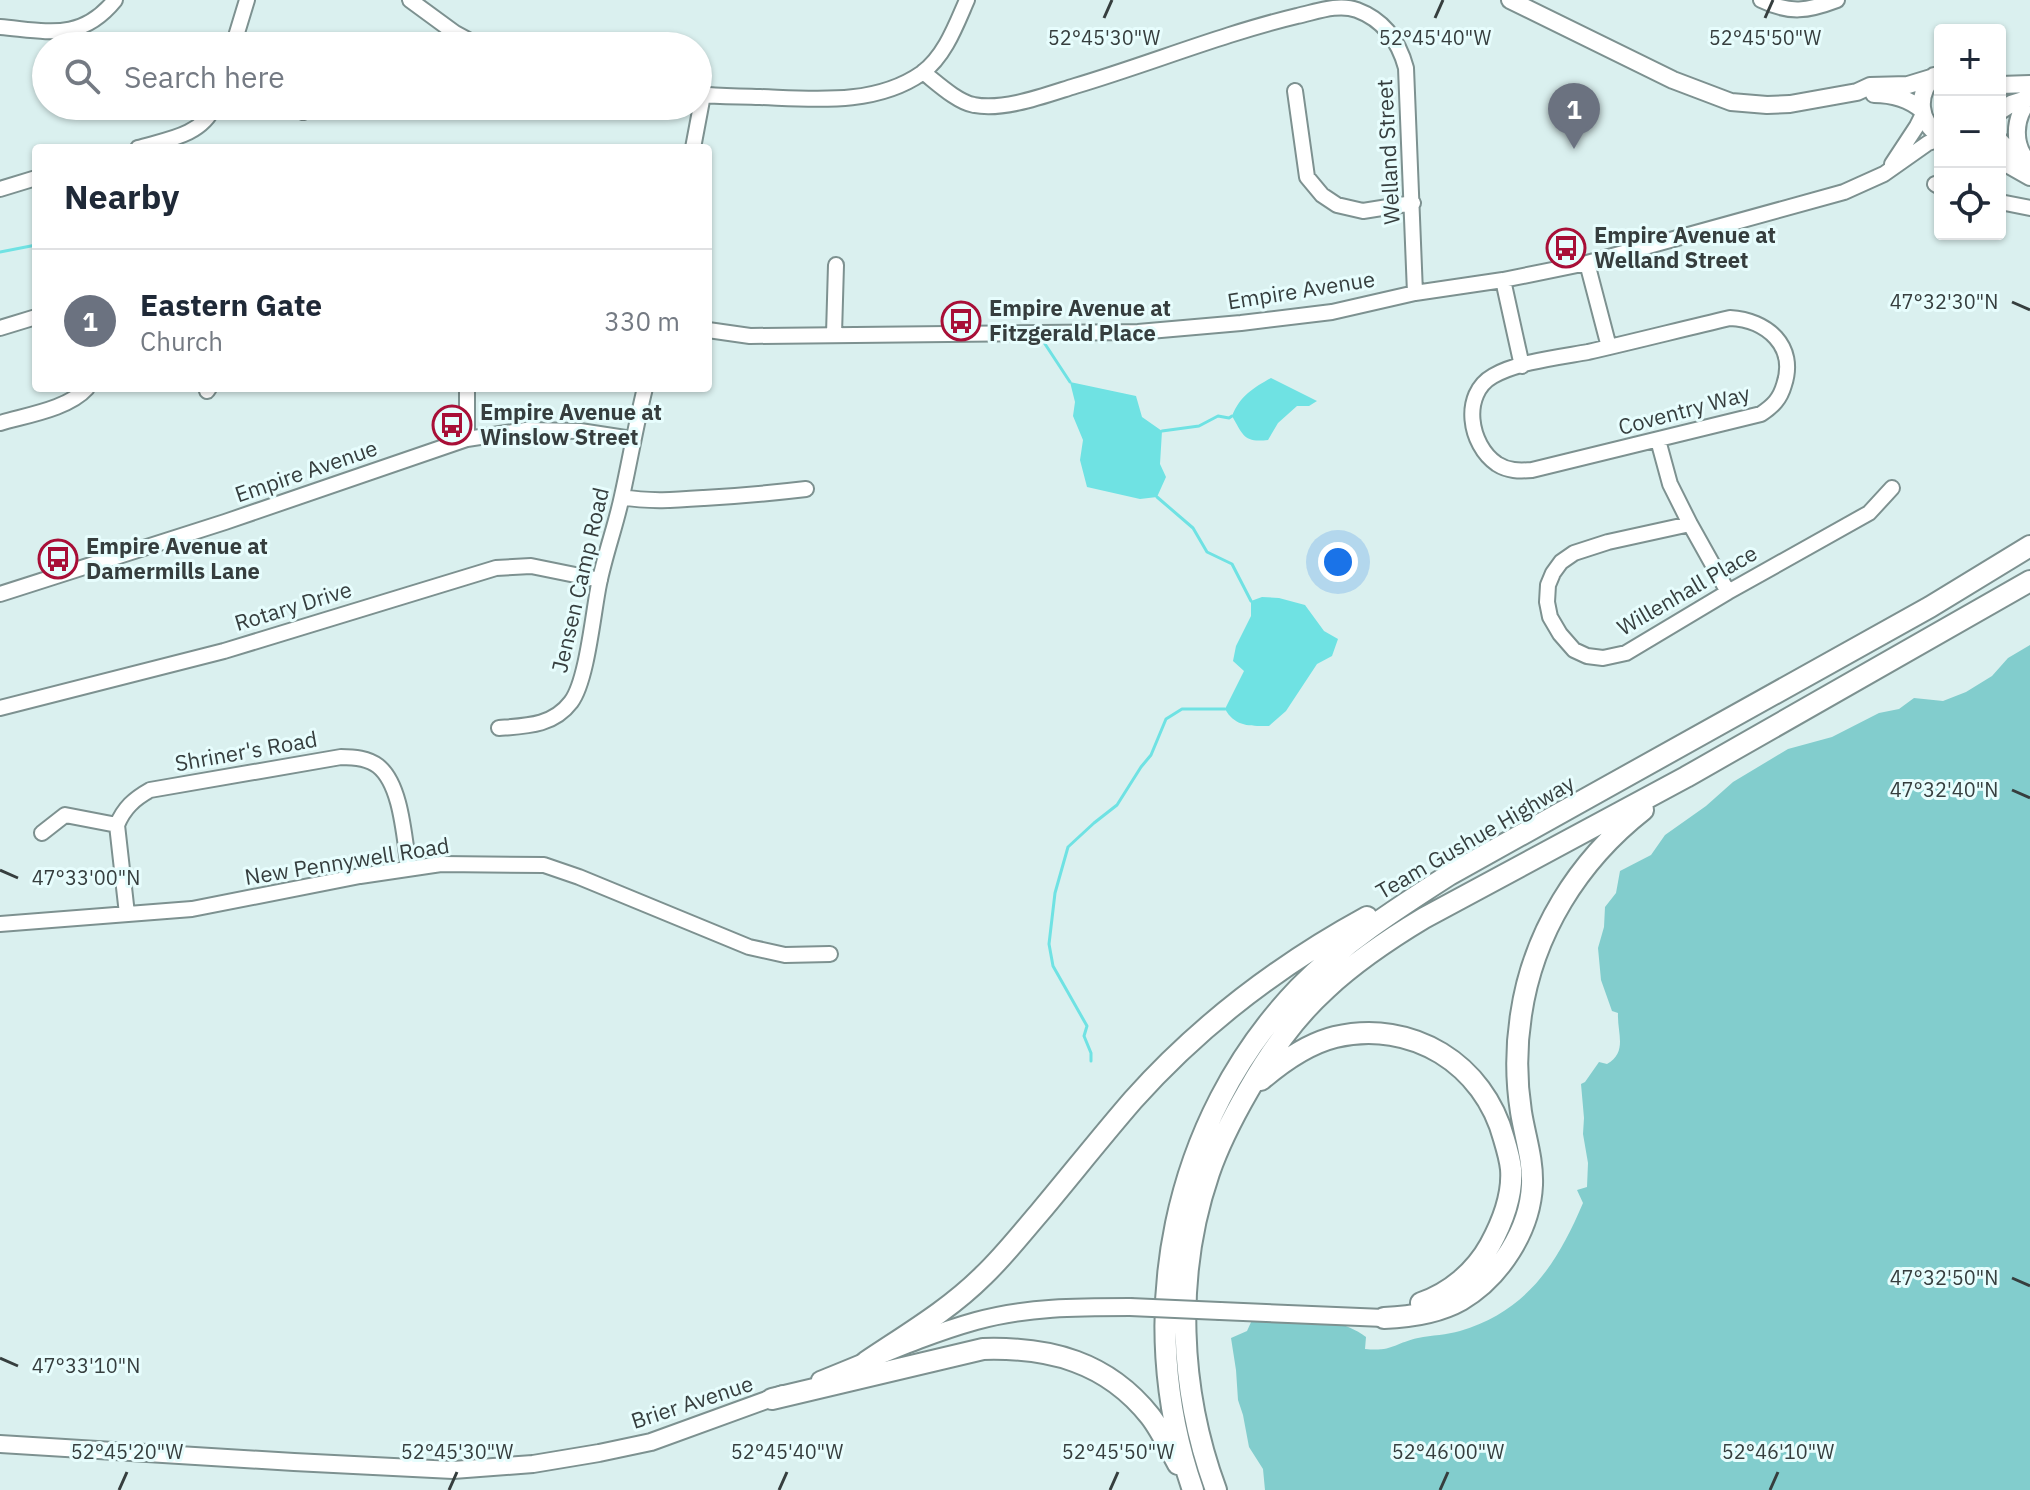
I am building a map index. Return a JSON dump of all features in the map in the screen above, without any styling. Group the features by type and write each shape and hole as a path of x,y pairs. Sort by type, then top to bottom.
{"highway":[{"name":"Team Gushue Highway","path":"1192,1490 1178,1438 1167,1363 1166,1298 1177,1211 1187,1174 1214,1108 1253,1045 1298,989 1356,938 1449,875 1930,607 2030,546"},
{"name":"Team Gushue Highway","path":"1216,1490 1200,1438 1186,1342 1194,1227 1209,1173 1224,1137 1275,1048 1297,1020 1353,965 1424,918 1686,777 2030,581"},
{"path":"1384,1318 1428,1313 1459,1301 1491,1275 1514,1245 1529,1207 1532,1186 1517,1066 1521,1014 1534,957 1560,903 1600,850 1627,822 1686,777"},
{"path":"866,1362 953,1303 982,1277 1135,1098 1232,1005 1339,933 1449,875"},
{"path":"1241,1103 1270,1073 1298,1053 1315,1044 1354,1034 1398,1036 1419,1042 1460,1066 1484,1094 1500,1125 1511,1170 1507,1200 1497,1231 1481,1259 1460,1281 1431,1300 1384,1318"},
{"path":"772,1399 983,1349 1017,1348 1048,1353 1080,1362 1116,1383 1150,1416 1192,1490"}],"main road":[{"path":"1510,0 1673,80 1731,102 1790,104 1857,92 1870,86 1908,85 1934,76"},
{"path":"1922,112 1922,95 1934,78"},
{"path":"2006,85 2030,84"},
{"path":"1857,92 1899,97 1915,104 1934,132"},
{"path":"2006,107 2030,98"},
{"path":"2030,98 2019,115 2016,138 2019,150 2030,167"},
{"path":"2006,148 2018,162 2030,167"},
{"path":"2006,163 2030,177"},
{"name":"Brier Avenue","path":"0,1444 453,1470 533,1464 638,1445 665,1437 772,1399 936,1334 979,1320 1029,1311 1130,1307 1384,1318"}],"street":[{"path":"0,27 66,31 94,20 115,0"},
{"path":"237,32 247,0"},
{"path":"410,0 444,32"},
{"path":"712,94 836,100 897,86 923,72 943,50 967,0"},
{"path":"1761,0 1780,8 1799,10 1837,0"},
{"name":"Welland Street","path":"923,72 964,102 974,105 1008,104 1128,70 1280,20 1333,8 1356,9 1395,38 1406,68 1415,293"},
{"path":"1295,91 1307,177 1322,195 1337,205 1363,211 1413,203"},
{"name":"Empire Avenue","path":"1884,174 1910,138 1922,112"},
{"path":"151,144 184,134 205,120"},
{"path":"694,144 697,120"},
{"name":"Empire Avenue","path":"712,331 750,336 1138,332 1332,312 1415,293 1587,263 1844,192 1884,174 1934,140"},
{"path":"0,189 32,179"},
{"path":"2006,203 2030,208"},
{"path":"1587,263 1609,347"},
{"path":"834,334 836,265"},
{"path":"1503,280 1522,366"},
{"path":"0,328 32,318"},
{"name":"Coventry Way","path":"1730,318 1752,321 1777,338 1784,348 1788,371 1780,396 1772,407 1761,414 1532,470 1513,471 1496,464 1482,450 1472,424 1475,398 1482,385 1494,376 1522,366 1609,347 1730,318"},
{"path":"0,423 62,405 83,392"},
{"path":"467,392 467,439"},
{"name":"Jensen Camp Road","path":"499,728 531,726 549,720 572,701 578,689 644,392"},
{"name":"Empire Avenue","path":"0,594 225,522 467,439 526,430 580,431 632,439"},
{"path":"1658,440 1670,484 1728,592"},
{"name":"Willenhall Place","path":"1690,524 1608,542 1574,553 1561,562 1548,585 1547,602 1550,617 1574,650 1603,658 1626,653 1869,513 1892,488"},
{"path":"622,497 667,500 806,489"},
{"name":"Rotary Drive","path":"0,708 224,651 496,568 531,566 600,580"},
{"name":"Shriner's Road","path":"117,825 130,804 150,790 341,757 359,757 377,765 390,780 396,796 409,868"},
{"path":"42,833 65,815 117,825 127,914"},
{"name":"New Pennywell Road","path":"0,924 192,909 441,864 544,865 749,947 785,955 830,954"}],"shaded area":[{"path":"1271,378 1317,401 1309,406 1297,406 1278,423 1268,440 1249,439 1232,416 1248,393"},
{"path":"1070,382 1136,396 1142,417 1162,431 1160,464 1166,477 1157,497 1140,499 1087,487 1080,460 1083,440 1073,416 1075,402"},
{"path":"1262,597 1305,605 1324,631 1338,639 1332,656 1317,664 1286,711 1269,726 1238,722 1225,709 1244,671 1233,661 1236,646 1251,616 1251,601"},
{"path":"2030,645 2030,1490 1265,1490 1263,1469 1249,1447 1238,1400 1231,1338 1247,1331 1252,1320 1326,1321 1353,1329 1366,1337 1365,1349 1388,1348 1418,1338 1455,1332 1504,1311 1537,1282 1562,1246 1583,1203 1577,1190 1587,1187 1581,1084 1599,1062 1607,1064 1613,1059 1620,1042 1618,1013 1612,1011 1601,980 1598,948 1605,907 1616,893 1620,871 1651,855 1665,835 1733,782 1788,749 1832,737 1879,713 1899,709 1914,698 1943,701 1966,692 1992,676 2008,658"}],"waterway":[{"path":"0,252 32,246"},
{"path":"1045,344 1070,382"},
{"path":"1162,431 1199,426 1218,416 1232,416"},
{"path":"1157,497 1193,528 1207,552 1232,564 1251,601"},
{"path":"1091,1061 1084,1036 1087,1026 1053,966 1049,944 1055,893 1068,847 1117,805 1151,755 1166,719 1182,709 1225,709"}],"place":[{"name":"Eastern Gate","path":"1574,149"},
{"name":"Empire Avenue at Welland Street","path":"1566,248"},
{"name":"Empire Avenue at Fitzgerald Place","path":"961,321"},
{"name":"Empire Avenue at Winslow Street","path":"452,425"},
{"name":"Empire Avenue at Damermills Lane","path":"58,559"}]}
